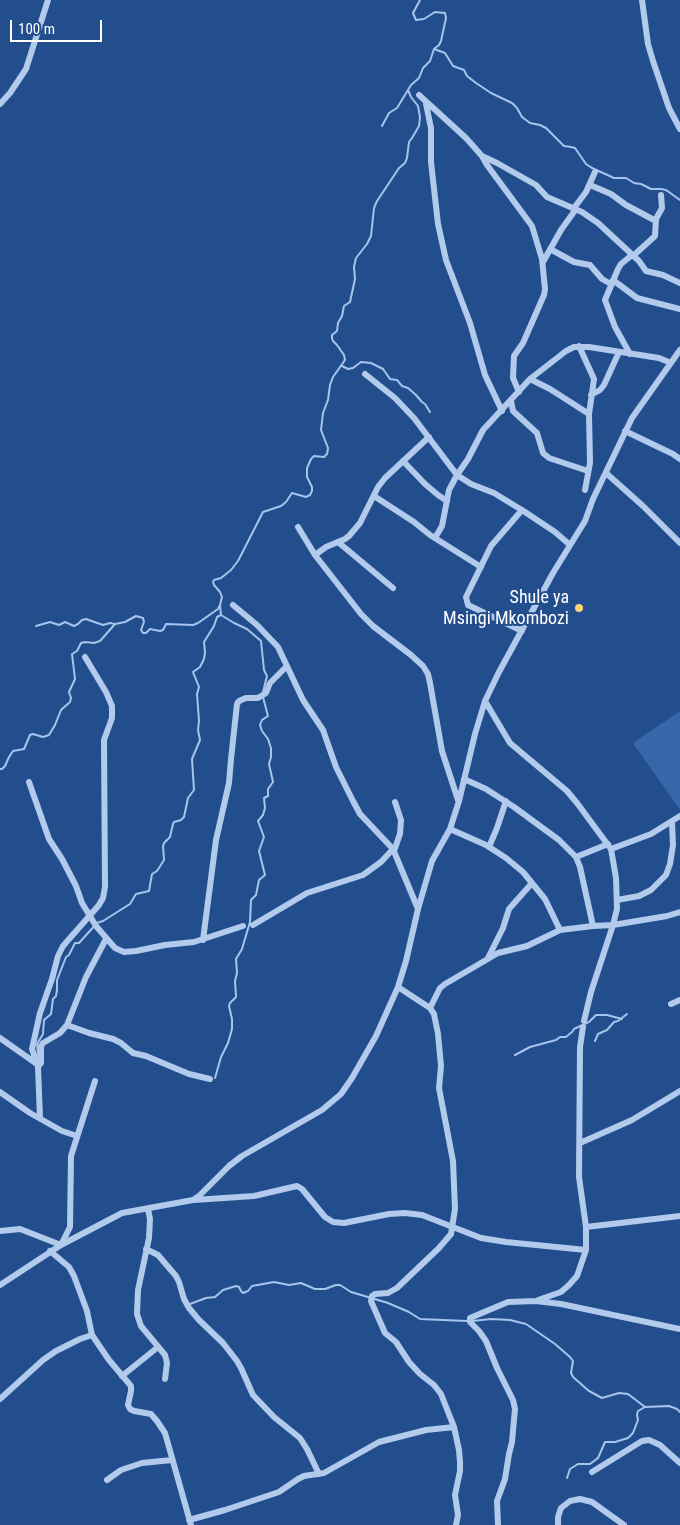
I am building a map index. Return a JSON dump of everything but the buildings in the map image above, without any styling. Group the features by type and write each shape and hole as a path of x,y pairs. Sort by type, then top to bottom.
{"street":[{"path":"0,104 26,69 48,0"},
{"path":"642,0 648,44 653,61 669,108 678,119 680,129"},
{"path":"419,95 466,138 482,156 532,226 537,239 545,289 523,343 514,356 514,381 519,392"},
{"path":"426,103 432,128 431,162 438,224 446,260 470,324 486,375 502,411"},
{"path":"482,156 536,185 547,197 575,209 598,222 646,271 663,275 680,283"},
{"path":"542,262 590,185 595,172"},
{"path":"590,185 611,194 626,205 656,221"},
{"path":"630,354 615,327 605,300 621,264 655,236 656,221 662,208 661,195"},
{"path":"550,249 574,262 590,265 602,279 612,282 637,298 680,309"},
{"path":"435,538 442,526 449,490 483,430 530,380 570,348 579,346 659,358 671,363"},
{"path":"579,346 593,377 589,414 591,448 585,490"},
{"path":"591,396 604,385 619,352"},
{"path":"193,1200 242,1156 322,1110 341,1094 372,1044 398,987 432,861 450,829 459,801 485,701 553,573 585,521 593,499 632,418 679,353"},
{"path":"365,374 395,398 429,437 457,476 494,493 522,510 555,532 570,545"},
{"path":"530,380 550,389 589,414"},
{"path":"511,401 513,411 536,433 544,453 549,458 588,472"},
{"path":"625,431 666,450 680,459"},
{"path":"315,555 348,536 360,523 385,478 429,437"},
{"path":"403,461 425,484 448,501"},
{"path":"606,473 680,543"},
{"path":"374,496 481,567"},
{"path":"522,510 491,546 466,597 468,605 522,631"},
{"path":"298,526 315,555 362,614 373,626 411,655 423,666 428,674 442,750 459,801"},
{"path":"338,542 394,588"},
{"path":"233,605 269,636 278,647 303,700 322,730 336,766 360,814 393,850 418,909"},
{"path":"40,1118 38,1066 32,1049 40,1012 52,980 58,956 68,940 99,905 103,898 105,887 104,740 110,726 112,706 106,692 85,657"},
{"path":"203,940 216,840 229,784 237,704 246,698 258,698 266,693 270,683 287,666"},
{"path":"485,701 510,742 567,791 610,847 616,878 617,909 591,992 583,1024 580,1047 579,1177 586,1227 586,1250 577,1276 569,1285 561,1292 536,1301"},
{"path":"464,778 486,788 506,801 553,835 576,857 580,866 593,926"},
{"path":"29,782 49,839 76,886 82,903 96,926 115,948 124,952 194,942 244,926"},
{"path":"489,847 498,828 506,801"},
{"path":"252,925 307,893 363,875 381,862 393,850 400,834 401,820 395,802"},
{"path":"576,857 652,834 680,816"},
{"path":"617,900 639,896 652,890 666,875 673,845 672,822"},
{"path":"450,829 489,847 523,872 545,899 560,930"},
{"path":"488,958 503,928 509,909 532,883"},
{"path":"430,1008 440,988 498,953 528,946 560,930 613,925 680,912"},
{"path":"38,1066 41,1063 43,1043 60,1033 66,1025 86,977 106,939"},
{"path":"398,987 430,1008 434,1014 441,1066 439,1088 453,1161 455,1209 453,1227 447,1240 397,1288 388,1293 375,1294 371,1300 385,1332 396,1342 409,1362 441,1394 454,1427 460,1456 460,1471 455,1495 458,1515 456,1525"},
{"path":"671,1004 680,1000"},
{"path":"66,1025 113,1039 133,1053 189,1074 210,1079"},
{"path":"0,1038 38,1066"},
{"path":"61,1245 70,1227 72,1156 95,1081"},
{"path":"580,1143 632,1120 680,1091"},
{"path":"0,1092 30,1113 62,1131 77,1136"},
{"path":"0,1285 61,1245 122,1212 193,1200 254,1196 297,1186 302,1189 325,1217 333,1222 344,1223 389,1214 405,1213 422,1215 466,1234 481,1238 586,1250"},
{"path":"148,1209 150,1219 138,1290 137,1314 141,1326 165,1355 167,1363 165,1379"},
{"path":"586,1227 680,1216"},
{"path":"0,1231 20,1229 61,1245"},
{"path":"146,1249 158,1255 176,1276 189,1308 223,1343 237,1361 242,1368 253,1396 274,1418 300,1438 319,1474"},
{"path":"50,1252 69,1267 87,1311 92,1335 109,1360 131,1386 128,1405 130,1409 151,1414 165,1433 190,1523 279,1492 304,1476 319,1474 335,1467 379,1442 426,1430 454,1427"},
{"path":"561,1292 561,1304"},
{"path":"498,1525 497,1501 505,1479 512,1442 515,1409 513,1400 486,1340 469,1322 473,1316 508,1302 536,1301 561,1304 680,1329"},
{"path":"0,1398 56,1351 92,1335"},
{"path":"122,1376 158,1347"},
{"path":"592,1472 642,1441 649,1440 660,1445 680,1463"},
{"path":"107,1480 121,1470 142,1463 172,1460"},
{"path":"558,1525 558,1517 565,1503 580,1499 592,1502 624,1525"}],"shaded area":[{"path":"680,711 680,810 633,743"}],"waterway":[{"path":"382,126 389,113 397,108 411,85 419,78 423,68 430,61 434,49 441,41 446,18 445,13 435,12 424,19 416,20 413,13 420,0"},
{"path":"434,49 445,53 453,66 464,70 467,76 476,83 512,103 522,117 530,123 546,128 564,146 575,148 586,164 592,168 614,178 626,178 651,189 666,190 680,200"},
{"path":"263,692 267,676 264,670 261,641 247,629 221,615 220,605 222,597 213,582 231,570 238,561 263,512 281,506 292,493 306,497 310,495 312,487 307,477 307,468 314,456 324,457 327,454 328,448 321,430 323,413 333,377 345,360 344,355 333,341 332,335 337,331 344,306 350,302 355,279 354,267 356,258 371,236 374,208 399,168 405,163 409,142 419,126 418,106 408,90"},
{"path":"342,366 348,369 353,368 361,362 371,363 383,369 390,379 397,380 402,386 408,388 416,395 430,412"},
{"path":"36,626 50,622 59,625 65,622 74,626 86,619 103,625 115,624 125,622 136,616 143,618 144,622 141,630 143,633 146,633 150,629 163,630 166,624 193,625 218,609 220,605"},
{"path":"38,1055 37,1044 43,1034 44,1020 51,1014 53,999 56,996 57,980 66,957 75,943 79,943 97,923 130,904 136,894 149,891 152,874 157,871 164,860 164,843 170,837 174,822 184,817 188,798 194,790 192,759 200,740 197,694 199,687 193,672 200,667 204,659 204,642 217,617 221,615"},
{"path":"0,769 5,766 13,751 24,749 30,735 43,737 49,735 61,710 70,702 69,692 75,679 72,654 77,651 81,643 100,641 115,624"},
{"path":"215,1078 232,1029 229,1006 236,997 236,959 242,949 250,922 251,900 256,895 259,880 265,875 259,851 264,837 258,821 263,815 265,808 264,798 268,796 268,789 273,782 269,764 271,748 260,725 262,720 268,716 263,697"},
{"path":"595,1041 598,1034 607,1030 614,1022 627,1014"},
{"path":"515,1055 530,1047 556,1040 560,1037 566,1037 574,1029 589,1022 596,1015 607,1015 622,1019"},
{"path":"190,1304 215,1297 223,1290 236,1286 243,1293 252,1286 274,1282 289,1285 301,1283 315,1289 325,1289 340,1285 351,1292 388,1303 420,1319 467,1321"},
{"path":"472,1321 510,1320 526,1324 570,1357 573,1361 571,1373 573,1377 589,1391 602,1398 619,1393 628,1394 645,1407 669,1406 680,1412"},
{"path":"567,1478 570,1469 578,1464 590,1464 598,1458 605,1442 615,1442 628,1438 633,1433 638,1420 638,1411 645,1407"}],"place":[{"name":"Shule ya Msingi Mkombozi","path":"579,608"}]}
